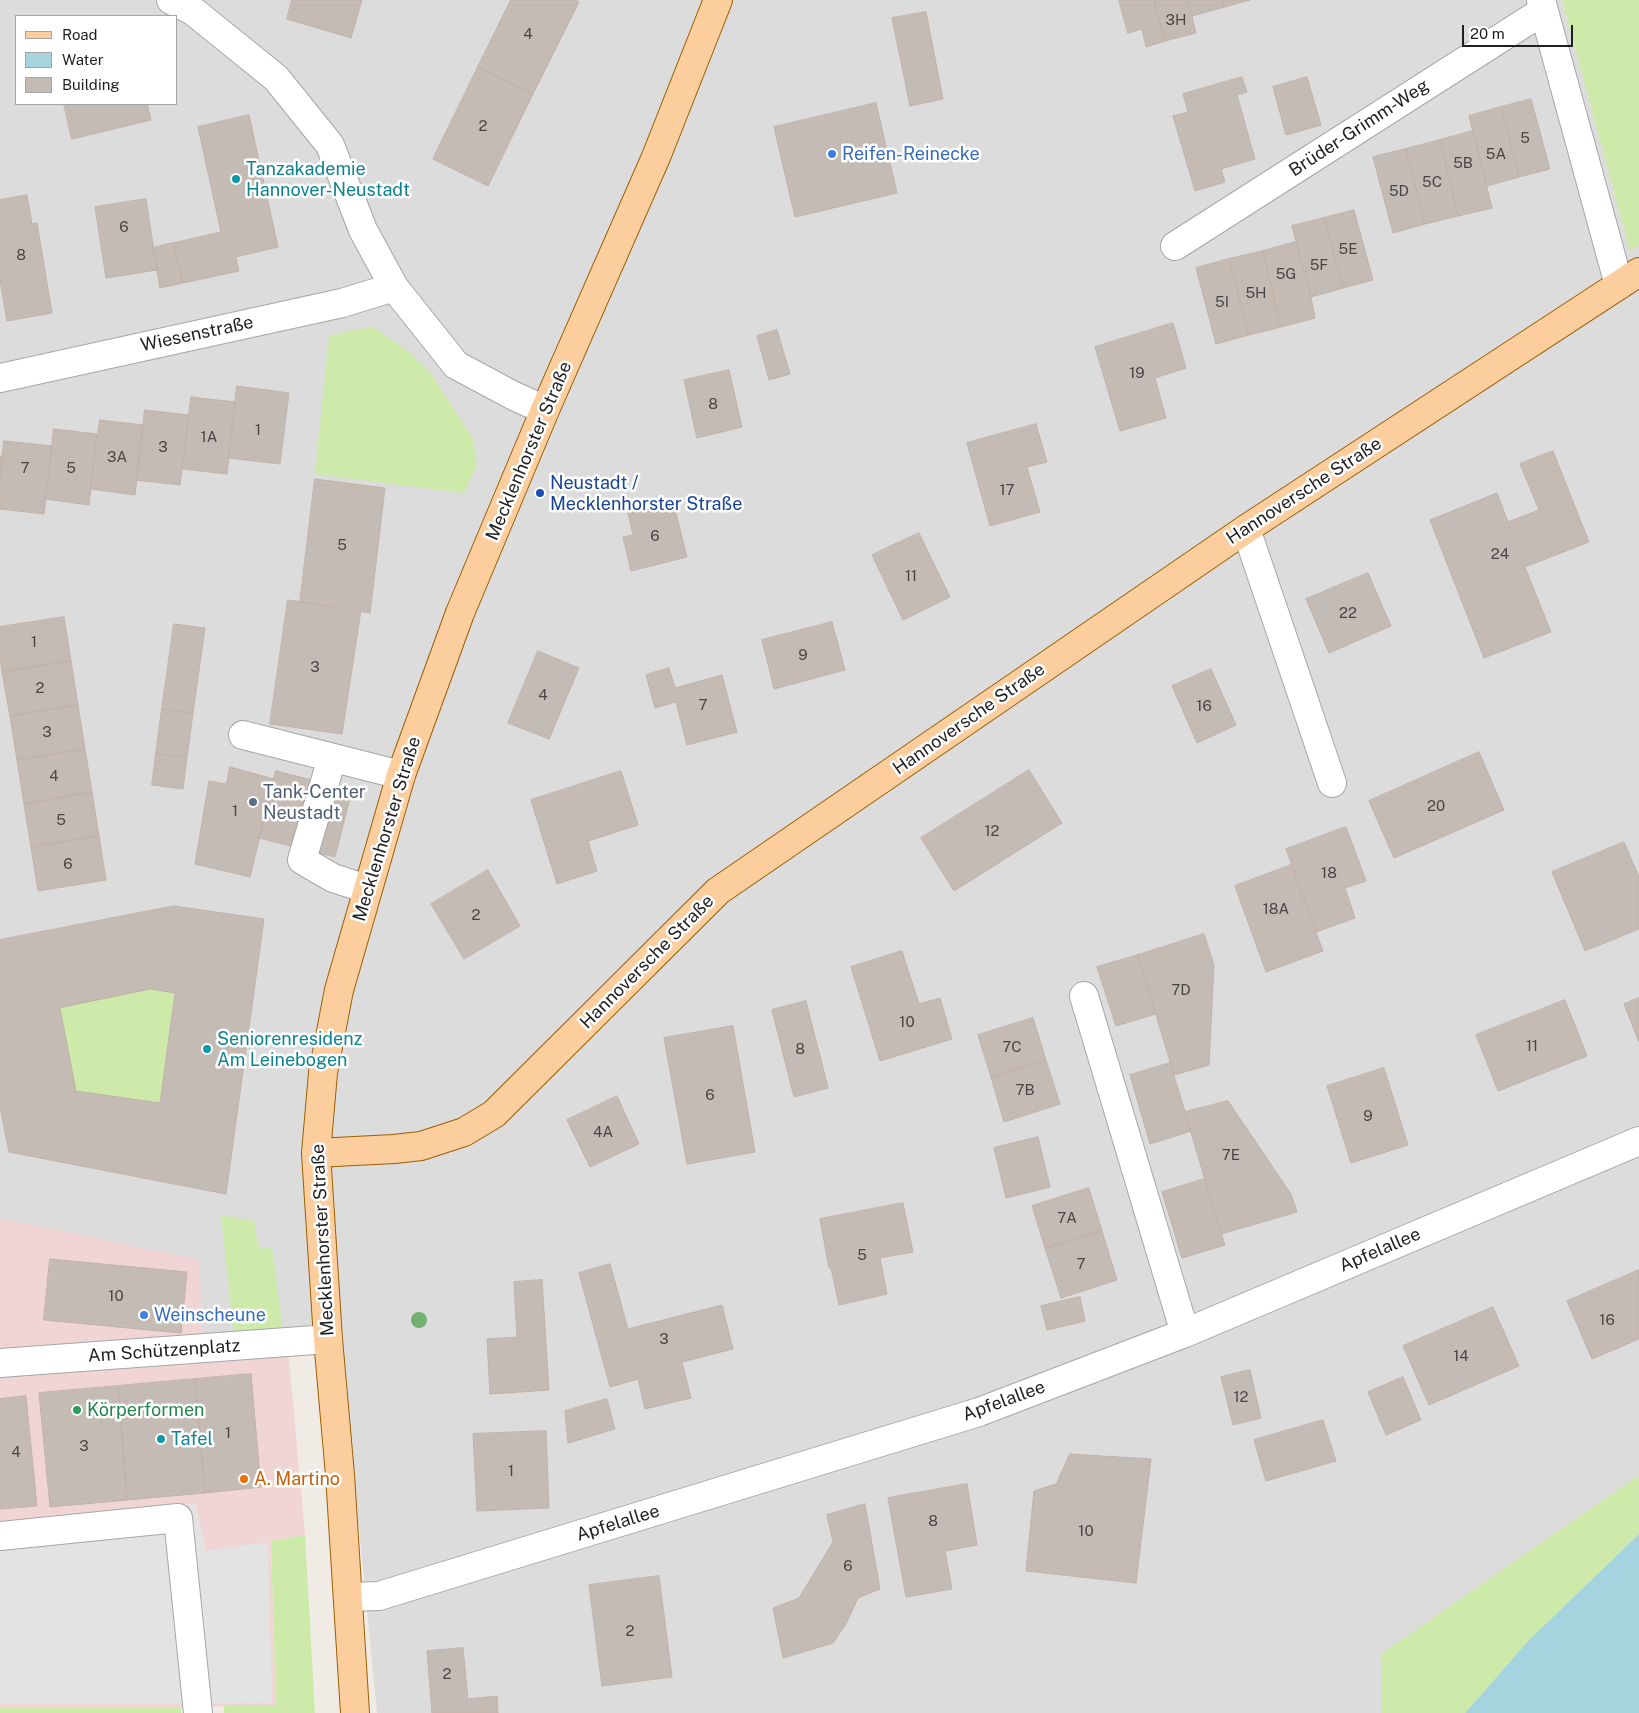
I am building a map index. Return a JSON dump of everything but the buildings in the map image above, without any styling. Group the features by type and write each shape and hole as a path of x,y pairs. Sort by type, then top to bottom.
{"main road":[{"name":"Mecklenhorster Straße","path":"355,1713 340,1475 328,1339 316,1153 323,1073 338,990 401,775 460,613 545,410 656,156 718,0"},
{"name":"Hannoversche Straße","path":"316,1153 421,1146 464,1132 494,1114 718,891 1246,528 1629,279"}],"street":[{"path":"171,0 194,11 276,78 330,145 363,230 394,287 456,365 545,410"},
{"name":"Brüder-Grimm-Weg","path":"1175,246 1542,5 1629,279"},
{"name":"Wiesenstraße","path":"0,378 342,303 394,287"},
{"path":"1246,528 1332,783"},
{"path":"242,735 401,775"},
{"path":"332,758 302,860 333,878 367,890"},
{"path":"1084,996 1185,1333"},
{"name":"Apfelallee","path":"348,1597 379,1596 969,1415 1185,1333 1639,1141"},
{"name":"Am Schützenplatz","path":"0,1363 328,1339"},
{"path":"0,1536 178,1518 198,1713"}],"shaded area":[{"path":"0,0 1562,0 1630,250 1639,245 1639,1475 1382,1654 1381,1713 377,1713 340,1331 202,1342 199,1260 0,1218"},
{"path":"0,1218 199,1260 203,1342 287,1336 305,1535 271,1541 276,1706 0,1708"},
{"path":"196,1504 206,1551 268,1542 272,1703 0,1704 0,1523"}],"green space":[{"path":"1562,0 1639,0 1639,245 1630,251"},
{"path":"373,327 408,351 430,372 473,439 477,464 464,493 315,474 329,335"},
{"path":"151,989 175,993 160,1103 76,1091 60,1008"},
{"path":"221,1215 254,1221 259,1249 272,1247 283,1332 234,1334"},
{"path":"1639,1475 1639,1534 1528,1641 1465,1713 1381,1713 1381,1654"},
{"path":"305,1535 315,1713 224,1713 224,1706 276,1705 271,1541"},
{"path":"181,1707 181,1713 0,1713 0,1708"}],"water":[{"path":"1639,1534 1639,1713 1465,1713 1528,1641"}],"place":[{"name":"Reifen-Reinecke","path":"832,154"},
{"name":"Tanzakademie Hannover-Neustadt","path":"236,179"},
{"name":"Neustadt / Mecklenhorster Straße","path":"540,493"},
{"name":"Tank-Center Neustadt","path":"253,802"},
{"name":"Seniorenresidenz Am Leinebogen","path":"207,1049"},
{"name":"Weinscheune","path":"144,1315"},
{"name":"Körperformen","path":"77,1410"},
{"name":"Tafel","path":"161,1439"},
{"name":"A. Martino","path":"244,1479"}]}
